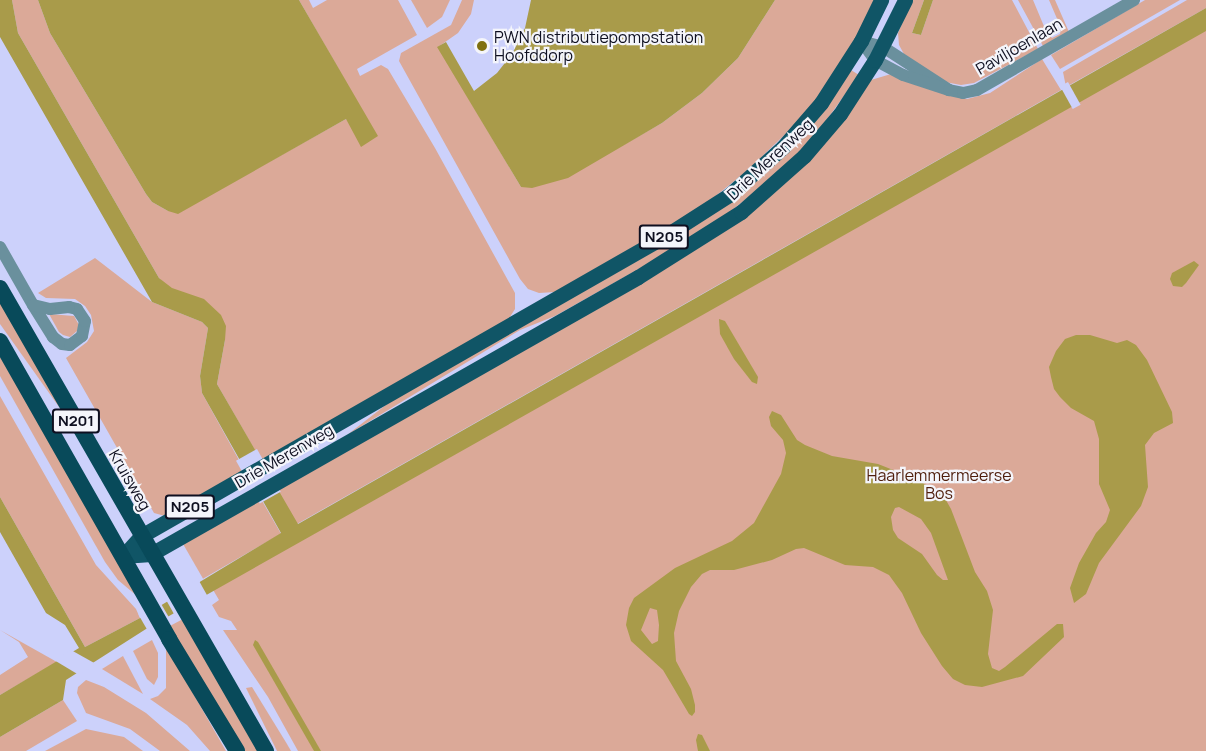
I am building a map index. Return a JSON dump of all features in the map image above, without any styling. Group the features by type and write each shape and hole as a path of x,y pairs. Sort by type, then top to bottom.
{"highway":[{"name":"Kruisweg","path":"0,288 172,592 266,751"},
{"name":"N201","path":"0,341 169,639 237,751"}],"main road":[{"name":"Drie Merenweg","path":"123,556 141,536 703,213 746,182 795,135 820,103 861,41 881,0"},
{"name":"Drie Merenweg","path":"123,556 151,554 638,277 741,212 823,136 860,86 905,0"}],"street":[{"name":"Paviljoenlaan","path":"861,41 879,53 903,75 963,93 977,90 1134,0"},
{"path":"0,247 33,305"}],"green space":[{"path":"12,0 38,0 50,33 146,194 152,202 168,211 181,211 346,119 377,136 299,0 309,0 313,8 327,0 398,0 417,35 357,69 360,76 381,65 388,69 435,148 515,293 515,309 508,320 261,461 217,384 225,340 159,278 18,33"},
{"path":"411,0 450,0 442,17 427,28"},
{"path":"462,0 474,0 471,14 458,33 438,47 521,187 618,148 662,123 702,93 738,58 775,0 876,0 837,72 799,121 747,171 698,210 555,292 539,293 528,289 520,279 399,61 401,53 451,25"},
{"path":"912,0 924,0 912,33 921,35 933,0 1012,0 1038,49 974,83 961,85 945,82 904,54 899,45 898,33"},
{"path":"1018,0 1033,0 1046,31 1052,38 1060,34 1061,28 1049,0 1055,0 1069,32 1043,46"},
{"path":"1145,0 1180,0 1060,69 1051,55"},
{"path":"1187,0 1206,0 1206,8 1066,87 1063,72"},
{"name":"Haarlemmermeerse Bos","path":"1206,26 1206,751 298,751 268,697 223,630 237,630 231,621 219,617 212,605 219,600 212,588"},
{"path":"1042,59 1061,90 297,524 277,490 712,238 778,189 822,145 871,80 891,74 967,99 990,93"},
{"path":"851,70 859,75 815,136 772,179 701,234 555,316 520,330 347,435 391,401 725,204"},
{"path":"95,258 152,302 202,322 208,328 200,376 202,393 245,471 165,516 154,513 66,358 87,342 94,331 91,315 85,306 75,299 46,298 38,293"},
{"path":"0,301 69,421 0,324"},
{"path":"49,314 74,316 79,325 77,331 70,337 63,335"},
{"path":"0,356 137,596 118,580 105,562 0,376"},
{"path":"0,396 96,565 136,609 140,618 85,647 0,497"},
{"path":"261,499 281,534 203,579 183,544"},
{"path":"183,619 259,751 241,751 168,627"},
{"path":"0,630 57,662 0,695 0,675 28,657 19,642"},
{"path":"152,640 158,653 158,677 154,685 147,679 133,651"},
{"path":"166,646 226,751 210,751 187,725 150,699 158,696 166,688"},
{"path":"123,656 143,694 102,669"},
{"path":"86,680 104,687 146,713 190,751 160,751 130,729 86,713 77,693 78,687"},
{"path":"252,687 291,751 277,751 246,688"},
{"path":"63,700 77,721 26,751 0,751 0,737"},
{"path":"86,729 124,737 143,751 45,751"}],"shaded area":[{"path":"0,0 12,0 18,33 159,278 172,288 204,299 221,315 226,326 217,384 298,524 1206,8 1206,31 146,629 66,680 63,700 0,737 0,695 79,648 65,625 46,613 0,532 0,497 85,647 140,618 281,533 202,393 200,376 208,328 202,322 152,302 0,37"},
{"path":"38,0 299,0 378,136 361,147 346,119 178,214 168,211 152,202 146,194 50,33"},
{"path":"531,0 775,0 738,58 702,93 662,123 568,178 532,188 521,187 437,47 446,42 474,91 497,73 512,54 525,28"},
{"path":"924,0 933,0 921,35 912,33"},
{"path":"1194,261 1199,265 1186,283 1182,287 1173,286 1170,279 1172,273"},
{"path":"719,319 725,321 758,377 757,384 752,382 734,359 720,334"},
{"path":"1076,335 1090,335 1117,343 1127,340 1136,345 1147,360 1172,412 1173,423 1154,433 1145,445 1148,487 1141,506 1099,563 1086,594 1074,603 1070,588 1079,563 1096,533 1106,522 1110,510 1099,484 1099,439 1094,421 1071,408 1060,397 1054,389 1049,367 1056,351 1065,339"},
{"path":"772,411 781,415 797,440 805,445 832,456 878,464 916,479 943,495 951,509 975,572 987,591 993,610 988,654 992,668 999,671 1005,667 1057,624 1063,624 1064,637 1023,676 982,687 965,685 953,679 942,666 921,633 902,593 889,575 873,567 845,565 804,548 796,549 772,560 734,570 710,570 702,574 691,587 679,611 674,633 676,661 691,689 695,705 695,712 692,716 689,714 663,670 631,641 626,625 629,608 634,598 675,568 732,541 754,523 781,474 786,453 783,440 771,426 769,417","holes":["899,507 921,519 931,533 948,580 943,580 937,575 922,554 898,538 893,530 891,517 895,508","650,608 657,610 659,625 658,641 652,644 641,630"]},
{"path":"255,640 321,751 314,751 253,645"},
{"path":"698,734 702,735 710,751 698,751 696,740"}],"pier":[{"path":"1068,82 1081,105 1073,109 1060,86"},
{"path":"257,449 281,492 260,503 236,461"},
{"path":"198,579 208,597 175,616 165,597"},
{"path":"160,602 170,619 148,632 138,614"},
{"path":"71,650 96,664 79,675 54,660"}],"place":[{"name":"PWN distributiepompstation Hoofddorp","path":"482,46"}]}
